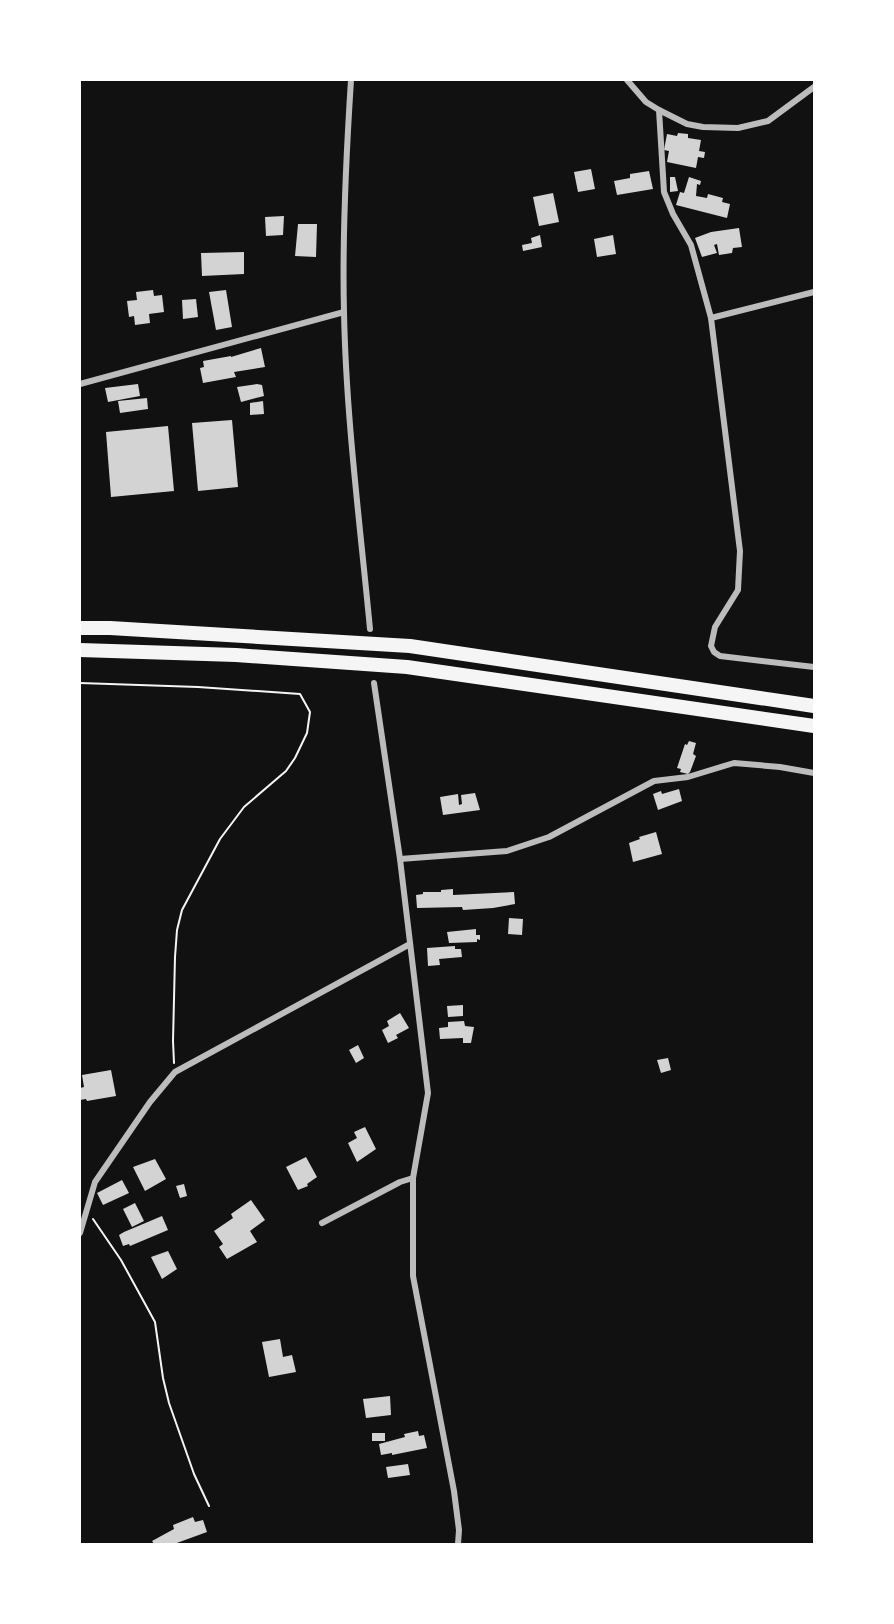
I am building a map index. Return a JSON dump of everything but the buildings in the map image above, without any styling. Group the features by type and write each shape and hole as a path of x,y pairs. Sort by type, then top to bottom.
{"highway":[{"path":"80,628 121,628 410,646 814,706"},
{"path":"80,650 236,655 407,667 814,726"}],"street":[{"path":"351,80 345,177 344,312 350,417 369,629"},
{"path":"627,80 646,102 687,124 703,127 738,128 768,121 814,87"},
{"path":"659,110 664,192 673,214 691,244 711,318 740,551 738,591 715,627 711,646 720,656 814,667"},
{"path":"711,318 814,292"},
{"path":"80,384 344,312"},
{"path":"374,683 400,859 428,1093 412,1178 413,1276 453,1491 459,1530 458,1545"},
{"path":"400,859 507,851 549,837 654,781 688,777 734,763 814,773"},
{"path":"80,1233 95,1182 150,1102 175,1072 410,944"},
{"path":"322,1223 412,1178"}],"path":[{"path":"80,683 198,687 300,694 310,712 307,733 295,758 286,771 244,807 220,839 182,910 177,930 175,957 173,1041 175,1072"},
{"path":"87,1209 121,1260 155,1322 169,1403 208,1506"}]}
